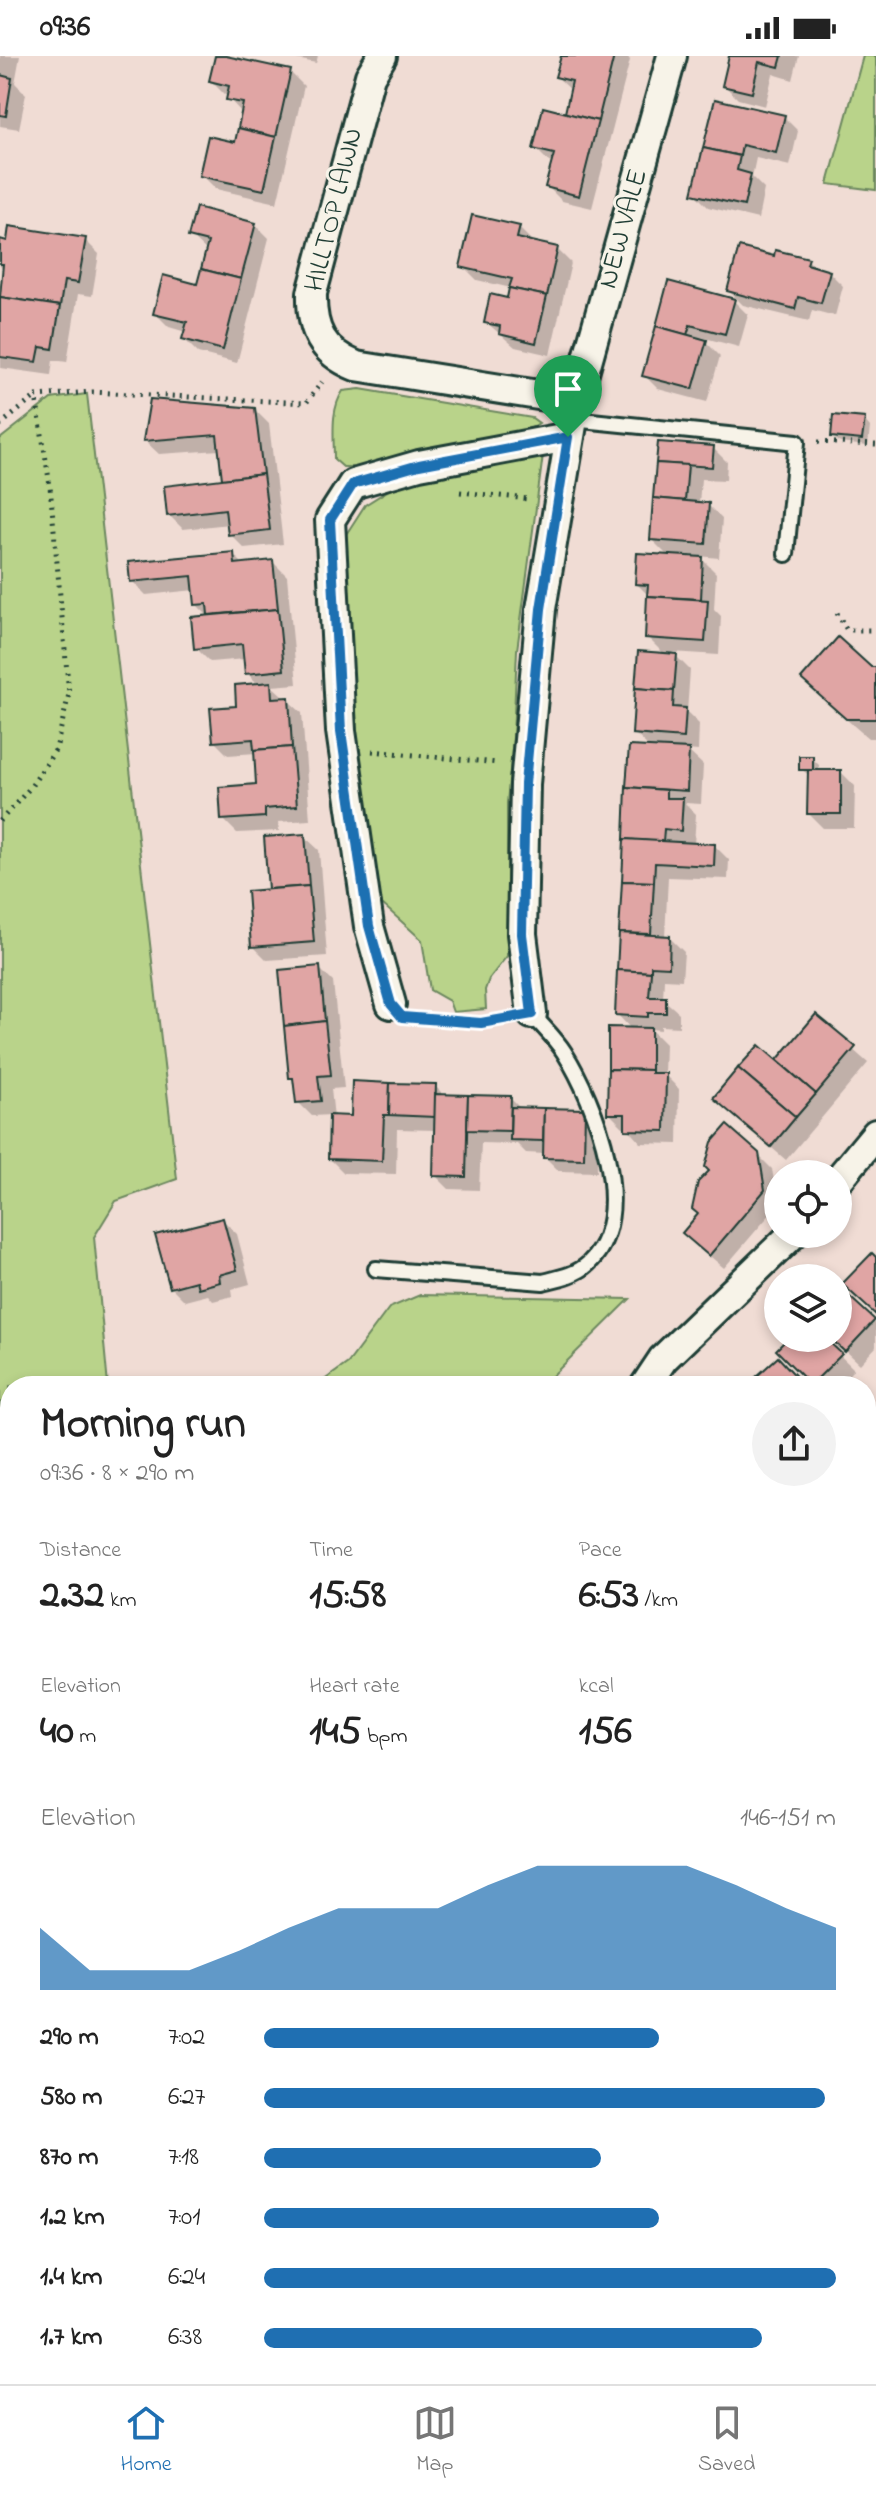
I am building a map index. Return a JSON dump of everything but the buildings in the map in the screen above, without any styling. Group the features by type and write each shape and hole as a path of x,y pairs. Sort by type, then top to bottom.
{"street":[{"name":"HILLTOP LAWN","path":"340,359 321,339 315,326 311,311 312,293 370,76 382,56"},
{"name":"NEW VALE","path":"532,1014 522,934 527,766 541,609 572,419 672,56"},
{"path":"340,359 356,366 572,419"},
{"path":"391,1004 369,926 343,748 330,520 353,484 572,419"},
{"path":"852,1163 876,1134"},
{"path":"652,1376 663,1359 778,1248"}],"lane":[{"path":"572,419 797,442 786,554"},
{"path":"376,1269 543,1282 570,1275 588,1264 602,1246 609,1224 612,1196 610,1166 600,1125 563,1051 532,1014"}],"path":[{"path":"0,425 36,396 92,392 306,403 340,359"},
{"path":"0,821 30,788 56,749 69,694 50,486 36,396"},
{"path":"797,442 876,445"},
{"path":"837,613 847,630 876,630"},
{"path":"343,748 527,766"},
{"path":"391,1004 402,1017 481,1023 532,1014"}],"green space":[{"path":"863,56 876,56 876,190 828,184"},
{"path":"360,389 532,418 539,423 493,439 358,467 343,467 334,459 336,406 343,391"},
{"path":"87,394 177,1179 116,1201 94,1237 107,1376 0,1376 0,439 51,399"},
{"path":"543,455 517,650 507,803 507,956 489,979 485,990 486,1009 453,1012 449,1001 430,990 422,940 382,904 375,890 352,730 341,566 345,536 365,505 418,476"},
{"path":"420,1295 630,1299 552,1376 330,1376 348,1363 389,1308"}],"route":[{"path":"568,437 541,609 525,784 522,934 532,1014 481,1023 402,1017 391,1004 369,926 341,731 330,520 353,484 419,465 568,437"}]}
